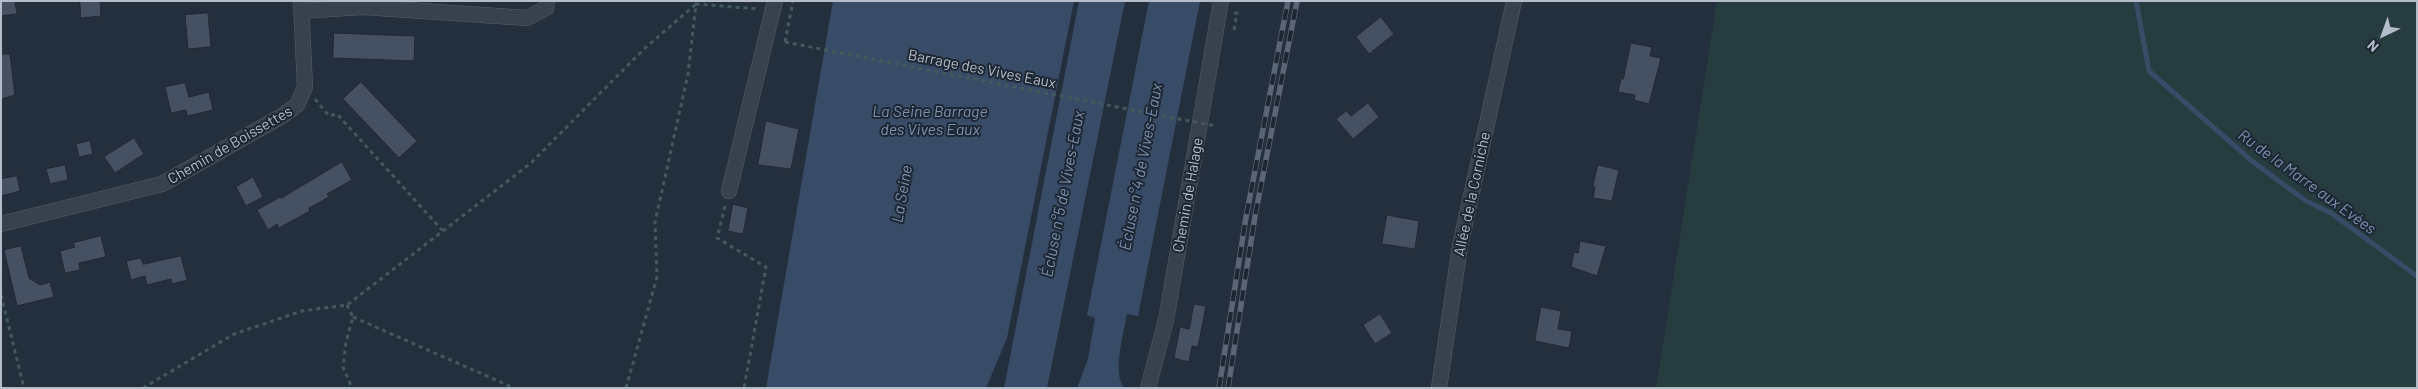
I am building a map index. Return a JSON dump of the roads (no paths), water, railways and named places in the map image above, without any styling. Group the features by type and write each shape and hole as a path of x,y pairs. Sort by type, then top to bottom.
{"street":[{"path":"301,6 363,7 527,18 546,8 547,1"},
{"name":"Chemin de Halage","path":"1148,388 1166,320 1221,1"},
{"name":"Allée de la Corniche","path":"1440,388 1460,246 1514,1"},
{"name":"Chemin de Boissettes","path":"1,224 162,184 298,105 305,87 301,6"},
{"path":"729,191 775,6"}],"water":[{"name":"La Seine Barrage des Vives Eaux","path":"833,1 1074,1 1007,338 986,388 766,388"},
{"name":"Écluse n°5 de Vives-Eaux","path":"1079,1 1125,1 1047,388 1004,388"},
{"name":"Écluse n°4 de Vives-Eaux","path":"1149,1 1200,1 1138,316 1127,314 1119,362 1119,372 1124,388 1077,388 1088,359 1095,318 1087,315"}],"waterway":[{"name":"Ru de la Marre aux Evées","path":"2136,1 2149,71 2252,161 2306,201 2331,213 2417,276"}],"railway":[{"path":"1219,388 1246,217 1288,1"},
{"path":"1228,388 1255,216 1297,1"}],"water label":[{"name":"La Seine","path":"902,194"}]}
